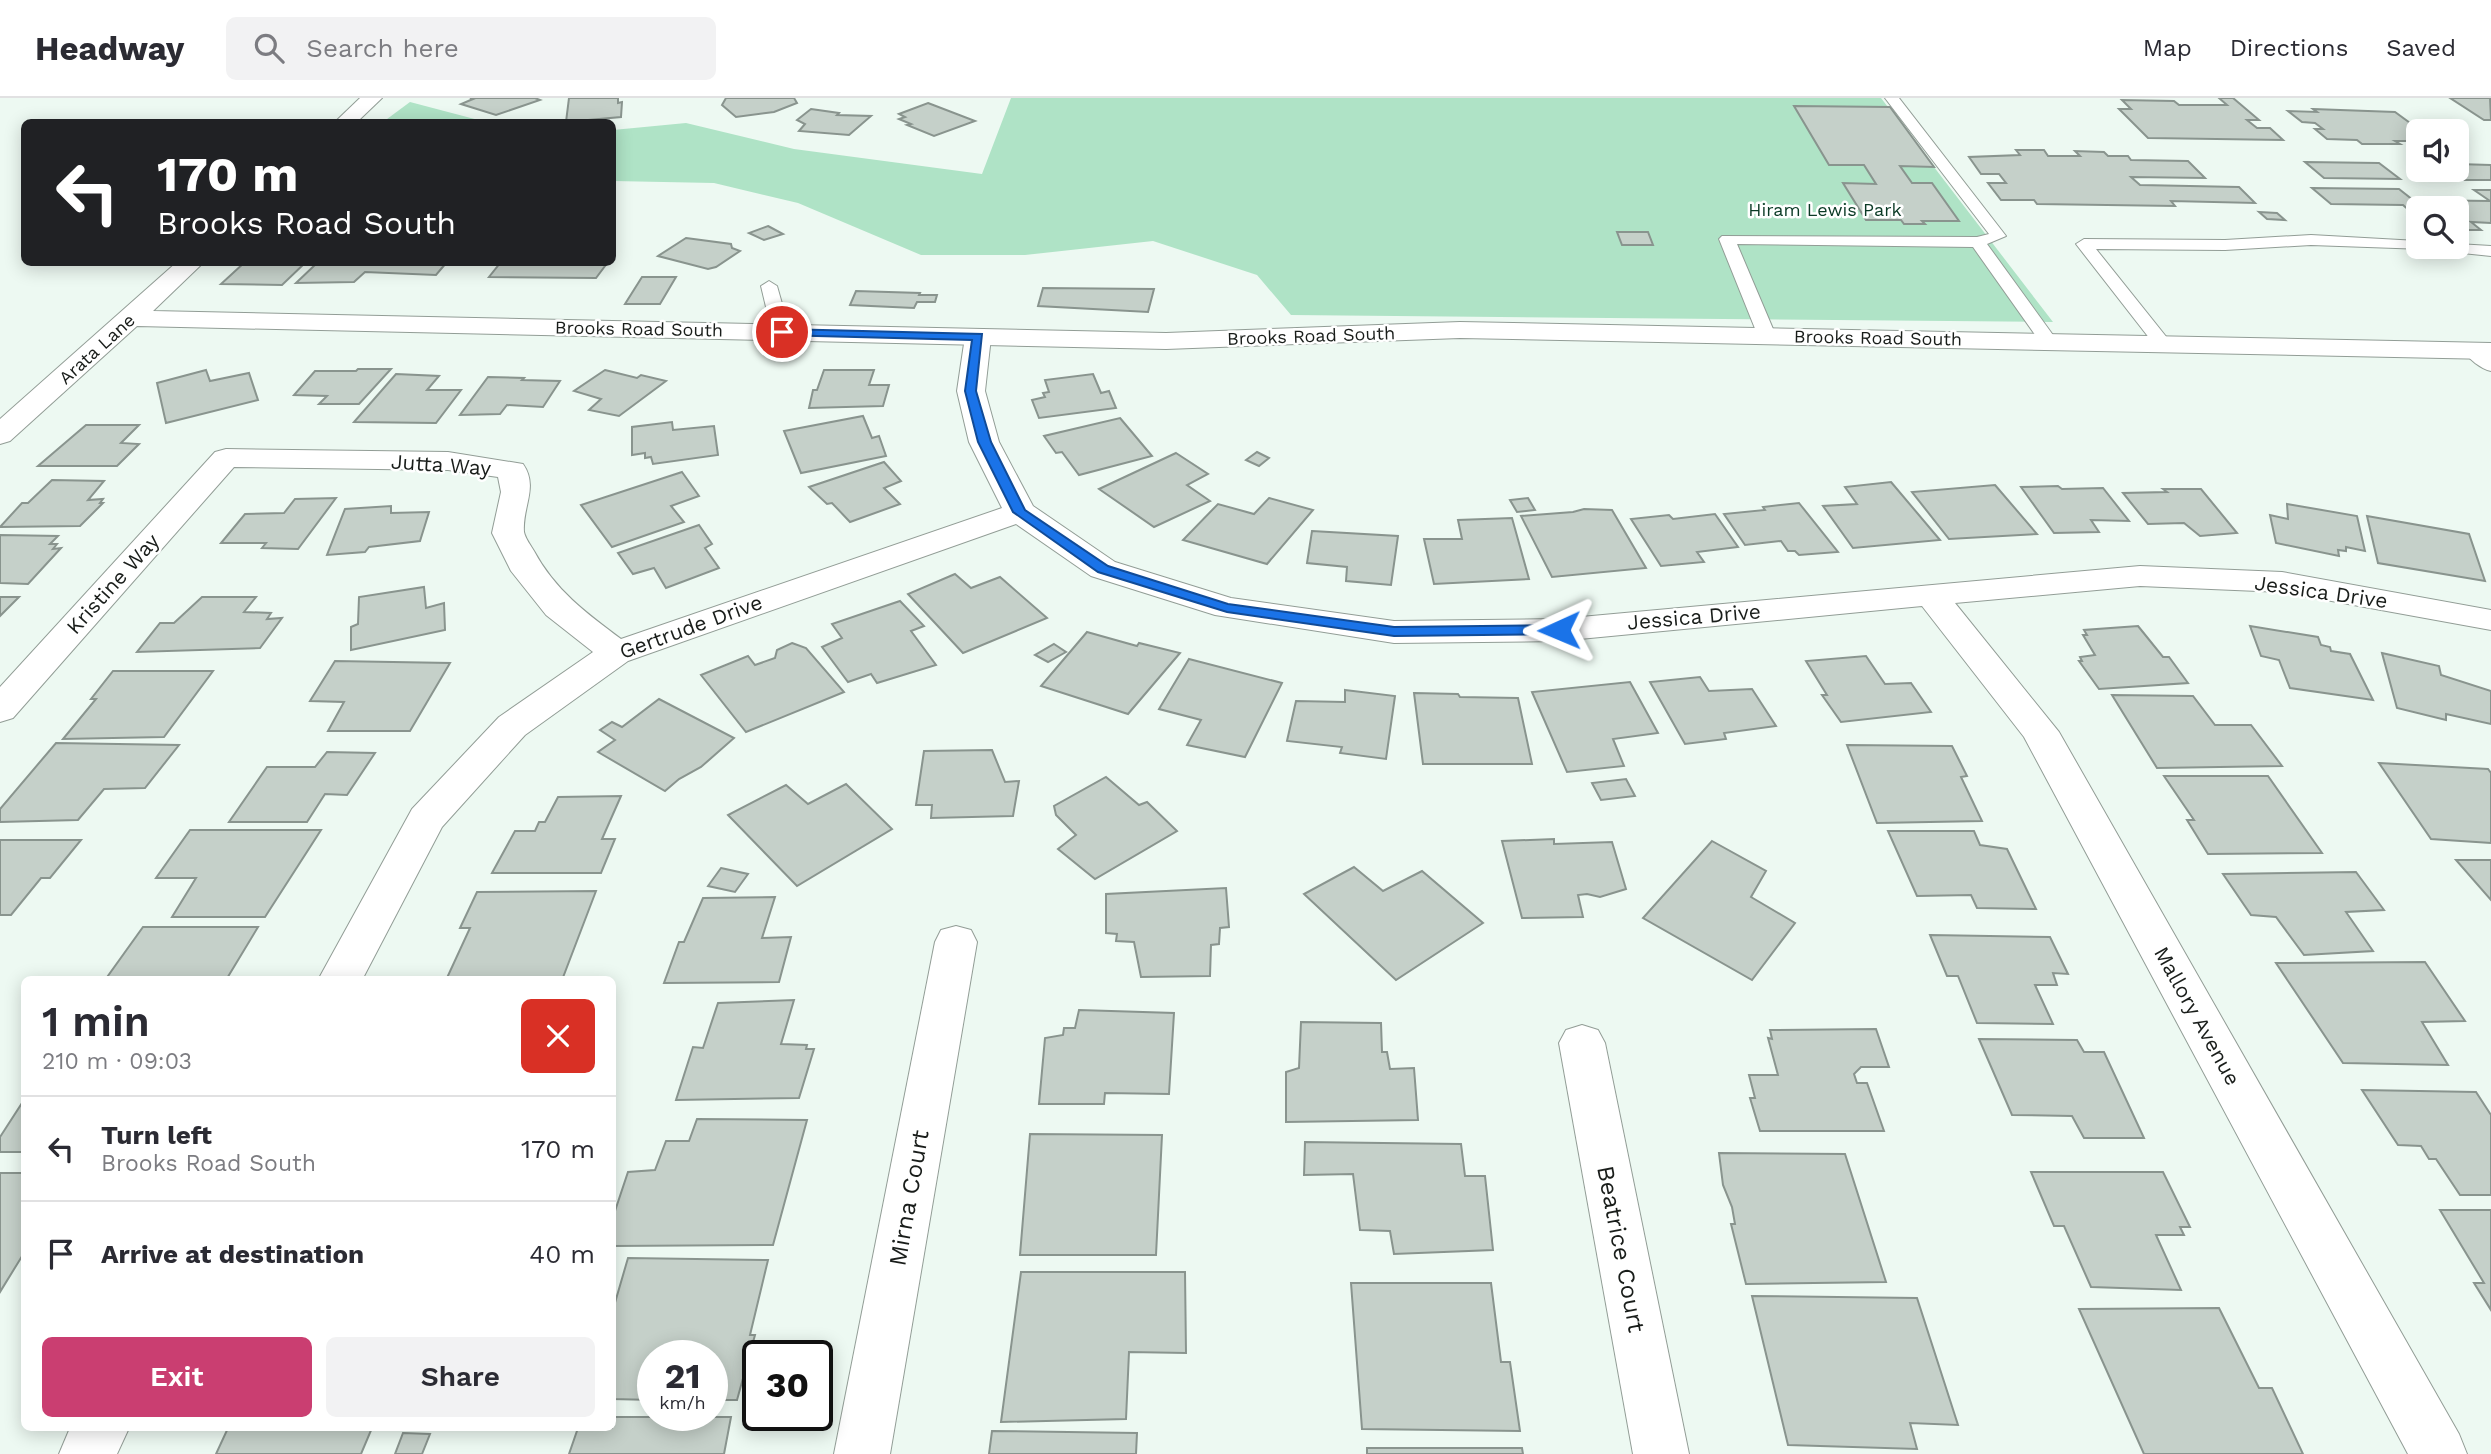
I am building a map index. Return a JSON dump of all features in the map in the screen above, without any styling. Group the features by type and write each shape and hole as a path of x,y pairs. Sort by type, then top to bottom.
{"street":[{"path":"348,119 372,98"},
{"name":"Arata Lane","path":"0,435 188,266"},
{"name":"Brooks Road South","path":"131,318 1205,341 1460,330 2163,344 2484,356"},
{"name":"Jessica Drive","path":"978,337 971,391 985,442 1020,512 1103,569 1227,608 1394,632 1559,630 2140,576 2282,582 2491,620"},
{"name":"Jutta Way","path":"226,458 448,461 512,470 516,492 508,533 528,571 558,608 616,653"},
{"name":"Kristine Way","path":"0,710 226,458"},
{"name":"Gertrude Drive","path":"342,976 426,819 512,726 616,653 1020,512"},
{"name":"Mallory Avenue","path":"1930,594 2040,732 2439,1454"},
{"name":"Mirna Court","path":"862,1454 956,942"},
{"name":"Beatrice Court","path":"1581,1043 1661,1454"},
{"path":"87,1454 99,1431"}],"lane":[{"path":"1767,336 1727,239 1978,242 1998,236 1892,98"},
{"path":"2163,344 2084,244 2225,245 2311,240 2406,245"},
{"path":"1978,242 2049,342"},
{"path":"2469,250 2491,251"},
{"path":"769,286 782,332"}],"green space":[{"name":"Hiram Lewis Park","path":"1011,98 1881,98 2053,322 1291,315 1257,275 1153,241 1025,255 921,255 798,203 714,183 616,181 616,130 686,123 794,149 982,174"},
{"path":"410,102 475,119 387,119"}],"building":[{"path":"470,98 540,100 496,115 461,104 473,99"},
{"path":"569,98 618,98 618,103 622,102 621,117 566,119"},
{"path":"726,98 794,98 797,103 774,112 736,117 722,105"},
{"path":"2219,98 2233,98 2259,120 2247,120 2257,128 2270,128 2283,140 2148,138 2119,109 2131,109 2122,100 2174,101 2179,105 2227,105"},
{"path":"2450,98 2490,98 2491,120 2484,120"},
{"path":"928,103 975,121 934,136 899,119 905,117 899,114"},
{"path":"1794,106 1890,107 1934,167 1900,166 1912,183 1932,183 1959,221 1904,224 1901,220 1866,220 1843,183 1876,184 1864,165 1829,165"},
{"path":"811,109 839,113 837,115 871,116 849,135 799,131 805,124 797,120"},
{"path":"2313,109 2395,112 2406,120 2406,141 2395,141 2400,144 2362,144 2357,140 2327,139 2315,129 2323,129 2315,123 2302,122 2288,111 2317,112"},
{"path":"2016,150 2044,150 2048,156 2080,156 2075,151 2104,152 2108,156 2128,156 2131,160 2188,161 2205,178 2131,177 2140,185 2239,187 2255,203 2171,201 2175,206 2037,204 2034,200 2001,200 1988,183 2006,183 1999,174 1981,174 1969,157 2020,155"},
{"path":"2305,162 2379,163 2400,179 2324,178"},
{"path":"2469,164 2491,165 2491,180 2469,180"},
{"path":"2312,188 2399,189 2408,196 2406,208 2403,205 2331,204"},
{"path":"2474,190 2491,190 2491,223 2471,222 2481,230 2469,230 2469,201 2490,201"},
{"path":"2259,212 2277,213 2285,220 2267,219"},
{"path":"768,226 783,234 764,240 749,233"},
{"path":"1617,232 1648,232 1653,245 1622,245"},
{"path":"686,238 731,244 732,248 740,251 716,267 708,269 658,256"},
{"path":"241,266 302,266 282,285 221,284"},
{"path":"314,266 444,266 436,275 365,272 354,282 296,283"},
{"path":"498,266 605,266 596,278 489,277"},
{"path":"642,277 676,277 660,304 625,304"},
{"path":"1043,288 1154,289 1148,312 1038,306"},
{"path":"856,291 937,295 935,302 917,302 914,308 850,305"},
{"path":"391,369 359,404 319,404 327,396 294,395 315,371"},
{"path":"206,370 210,381 249,373 258,400 166,423 157,383"},
{"path":"605,370 637,378 641,375 666,381 619,416 589,410 601,399 574,391"},
{"path":"824,370 874,370 869,385 889,385 883,406 809,408 813,390 817,390"},
{"path":"396,374 439,376 427,390 461,390 436,423 354,422"},
{"path":"1093,374 1101,393 1109,391 1116,408 1039,418 1032,400 1045,397 1043,393 1049,392 1045,380"},
{"path":"488,377 560,381 543,407 507,405 500,414 460,415"},
{"path":"863,416 872,438 879,436 886,456 801,473 784,431"},
{"path":"1120,418 1152,456 1079,475 1062,452 1056,453 1044,436"},
{"path":"672,422 673,430 714,426 718,455 653,464 651,457 645,458 645,453 632,455 632,427"},
{"path":"86,425 139,425 121,443 139,444 117,466 38,466"},
{"path":"1257,452 1269,458 1259,466 1246,460"},
{"path":"1176,453 1208,474 1187,485 1210,501 1154,527 1099,489"},
{"path":"884,462 901,481 884,488 900,504 850,522 832,503 827,504 809,487"},
{"path":"682,472 699,496 671,506 684,522 612,547 581,505"},
{"path":"52,480 104,481 88,500 103,499 100,503 103,503 80,526 0,527 22,503 28,503"},
{"path":"1891,482 1940,540 1853,548 1823,506 1857,504 1845,487"},
{"path":"1995,485 2037,534 1949,539 1912,492"},
{"path":"2058,486 2062,489 2103,488 2129,521 2091,520 2099,532 2054,533 2021,487"},
{"path":"2163,489 2201,489 2237,533 2200,536 2184,523 2148,524 2123,493 2167,492"},
{"path":"336,498 298,549 262,548 266,543 221,543 245,514 284,513 295,499"},
{"path":"1269,498 1313,510 1267,564 1183,540 1218,504 1254,514"},
{"path":"1528,498 1535,510 1517,512 1510,500"},
{"path":"1799,503 1838,552 1799,555 1795,551 1788,551 1781,541 1745,545 1724,514 1765,510 1763,507"},
{"path":"2287,504 2357,516 2365,551 2346,547 2346,551 2338,550 2339,556 2276,543 2270,515 2288,519"},
{"path":"391,506 391,513 429,512 420,541 369,547 365,552 327,555 345,509"},
{"path":"1584,509 1612,510 1646,568 1552,577 1521,516"},
{"path":"1715,514 1738,547 1697,552 1704,562 1661,566 1631,519 1669,515 1673,519"},
{"path":"2367,516 2469,534 2485,581 2378,563"},
{"path":"1512,518 1529,579 1434,584 1424,539 1462,539 1458,520"},
{"path":"699,525 712,544 705,548 719,568 666,588 654,568 633,574 618,553"},
{"path":"1312,531 1398,536 1391,585 1346,581 1347,567 1307,563"},
{"path":"0,535 58,536 50,544 57,544 53,549 61,548 28,584 0,583"},
{"path":"955,574 971,588 1000,577 1047,618 963,653 908,594"},
{"path":"424,587 426,608 444,603 445,630 351,650 351,627 358,624 359,597"},
{"path":"0,597 19,597 0,616"},
{"path":"202,597 256,597 244,612 271,613 267,619 282,618 260,648 137,652 160,623 174,623"},
{"path":"900,601 924,626 911,631 936,665 877,683 871,674 848,682 822,647 842,638 832,624"},
{"path":"2138,626 2163,657 2169,657 2188,683 2099,689 2079,661 2082,661 2080,657 2095,655 2083,635 2087,635 2084,630"},
{"path":"2250,626 2318,637 2321,645 2330,647 2331,651 2350,654 2373,700 2290,688 2279,660 2261,656"},
{"path":"1087,632 1137,646 1139,643 1180,653 1128,714 1041,686"},
{"path":"792,643 806,648 844,692 746,732 701,675 748,656 755,665 775,658 777,650"},
{"path":"1054,644 1066,652 1048,662 1035,655"},
{"path":"2382,653 2439,666 2441,675 2491,691 2491,724 2446,714 2446,720 2397,708"},
{"path":"1866,656 1885,684 1911,683 1931,712 1841,722 1822,695 1827,695 1806,661"},
{"path":"1189,659 1282,683 1245,757 1187,745 1201,720 1159,709"},
{"path":"335,661 450,663 410,731 328,731 344,702 310,701"},
{"path":"113,671 213,671 164,737 63,739 96,699 91,699"},
{"path":"1700,677 1709,691 1752,689 1776,726 1724,733 1726,739 1685,744 1650,682"},
{"path":"1630,682 1658,733 1613,739 1624,766 1567,772 1532,692"},
{"path":"1345,690 1395,696 1386,759 1340,753 1342,747 1287,741 1296,701 1345,702"},
{"path":"1414,693 1518,698 1532,764 1423,764"},
{"path":"2112,695 2193,696 2215,725 2251,725 2282,766 2157,768"},
{"path":"659,699 734,738 701,767 679,779 665,791 598,752 615,740 600,730 612,722 622,727"},
{"path":"56,743 179,745 145,788 104,789 78,820 0,822 0,809"},
{"path":"1847,745 1952,746 1967,776 1961,777 1982,821 1877,823"},
{"path":"992,750 1005,782 1019,781 1013,816 931,818 932,805 916,805 924,751"},
{"path":"327,752 375,753 347,795 325,794 307,822 229,822 267,767 315,767"},
{"path":"2379,763 2488,769 2491,773 2491,843 2431,839"},
{"path":"2164,776 2268,776 2322,853 2208,854 2187,820 2194,820"},
{"path":"1106,777 1139,805 1147,802 1177,831 1095,879 1058,849 1076,835 1056,815 1054,806"},
{"path":"1626,779 1635,796 1601,800 1592,783"},
{"path":"846,784 892,829 797,886 728,815 786,785 808,804"},
{"path":"621,796 602,839 615,839 601,873 492,873 515,831 535,831 539,822 545,822 558,797"},
{"path":"190,830 321,830 265,917 172,917 196,878 156,878"},
{"path":"1888,831 1974,831 1980,845 2007,849 2036,909 1977,908 1971,895 1917,896"},
{"path":"1554,839 1554,844 1612,842 1626,889 1600,897 1578,895 1583,917 1522,918 1502,841"},
{"path":"0,840 81,840 50,878 41,878 11,915 0,915"},
{"path":"1712,841 1766,871 1751,897 1795,923 1752,980 1643,918"},
{"path":"2456,860 2491,860 2491,900"},
{"path":"1354,867 1383,891 1422,871 1483,923 1396,980 1304,894"},
{"path":"721,868 748,874 735,892 708,886"},
{"path":"2356,872 2384,910 2346,912 2373,951 2304,955 2276,917 2251,915 2223,874"},
{"path":"1226,888 1229,927 1220,928 1219,944 1211,945 1210,976 1141,977 1134,942 1116,941 1117,934 1106,933 1106,894"},
{"path":"596,891 564,976 448,976 470,928 460,928 477,892"},
{"path":"775,897 762,938 791,937 779,982 664,983 679,942 684,942 703,898"},
{"path":"143,927 258,927 228,976 108,976"},
{"path":"1930,935 2050,937 2068,974 2053,973 2057,985 2035,985 2053,1024 1977,1023 1958,976 1947,976"},
{"path":"2425,962 2465,1021 2422,1022 2448,1065 2343,1063 2276,963"},
{"path":"794,1000 781,1044 807,1045 806,1049 814,1049 799,1098 676,1100 693,1047 703,1048 718,1003"},
{"path":"1079,1010 1174,1013 1169,1094 1105,1093 1104,1104 1039,1104 1045,1038 1063,1035 1064,1028 1075,1028"},
{"path":"1301,1022 1381,1023 1382,1052 1387,1052 1390,1069 1414,1068 1418,1120 1286,1122 1286,1072 1299,1068"},
{"path":"1876,1029 1889,1067 1861,1067 1854,1074 1857,1083 1867,1083 1884,1131 1760,1131 1750,1098 1755,1098 1749,1075 1778,1075 1768,1038 1772,1039 1770,1030"},
{"path":"1979,1039 2077,1040 2084,1052 2104,1052 2144,1138 2084,1138 2072,1116 2012,1115"},
{"path":"2362,1090 2476,1092 2491,1115 2491,1195 2460,1195 2436,1159 2429,1159 2421,1146 2398,1145"},
{"path":"21,1105 21,1152 0,1152 0,1137"},
{"path":"697,1119 807,1120 773,1245 616,1246 616,1208 628,1172 655,1170 666,1141 689,1141"},
{"path":"1030,1134 1162,1135 1156,1255 1020,1255"},
{"path":"1305,1142 1461,1144 1465,1176 1485,1176 1493,1250 1394,1254 1390,1231 1360,1230 1353,1174 1304,1175"},
{"path":"1719,1153 1845,1154 1886,1282 1746,1284 1731,1224 1735,1224 1732,1207 1723,1185"},
{"path":"2031,1172 2163,1172 2190,1227 2180,1227 2184,1235 2156,1235 2181,1290 2091,1287 2064,1226 2054,1226"},
{"path":"0,1173 21,1173 21,1258 0,1292"},
{"path":"2440,1210 2491,1210 2491,1310 2474,1283 2484,1283"},
{"path":"628,1258 768,1260 750,1335 755,1335 754,1340 742,1340 742,1382 737,1400 728,1400 728,1340 637,1340 637,1400 616,1399 616,1299"},
{"path":"1021,1272 1185,1272 1186,1353 1129,1352 1126,1419 1001,1422"},
{"path":"1351,1283 1491,1283 1501,1362 1510,1362 1520,1431 1362,1429"},
{"path":"1752,1296 1917,1298 1958,1425 1910,1423 1917,1449 1788,1445"},
{"path":"2219,1308 2259,1388 2272,1388 2303,1454 2144,1454 2079,1309"},
{"path":"616,1417 637,1417 637,1431 728,1431 728,1417 731,1417 724,1454 569,1454 577,1431 616,1431"},
{"path":"227,1431 371,1431 361,1454 216,1454"},
{"path":"992,1431 1137,1433 1136,1454 989,1454"},
{"path":"403,1433 430,1434 422,1454 395,1454"},
{"path":"1367,1448 1522,1448 1523,1454 1367,1454"}],"route":[{"path":"782,332 978,337 971,391 985,442 1020,512 1103,569 1227,608 1394,632 1559,630"}]}
